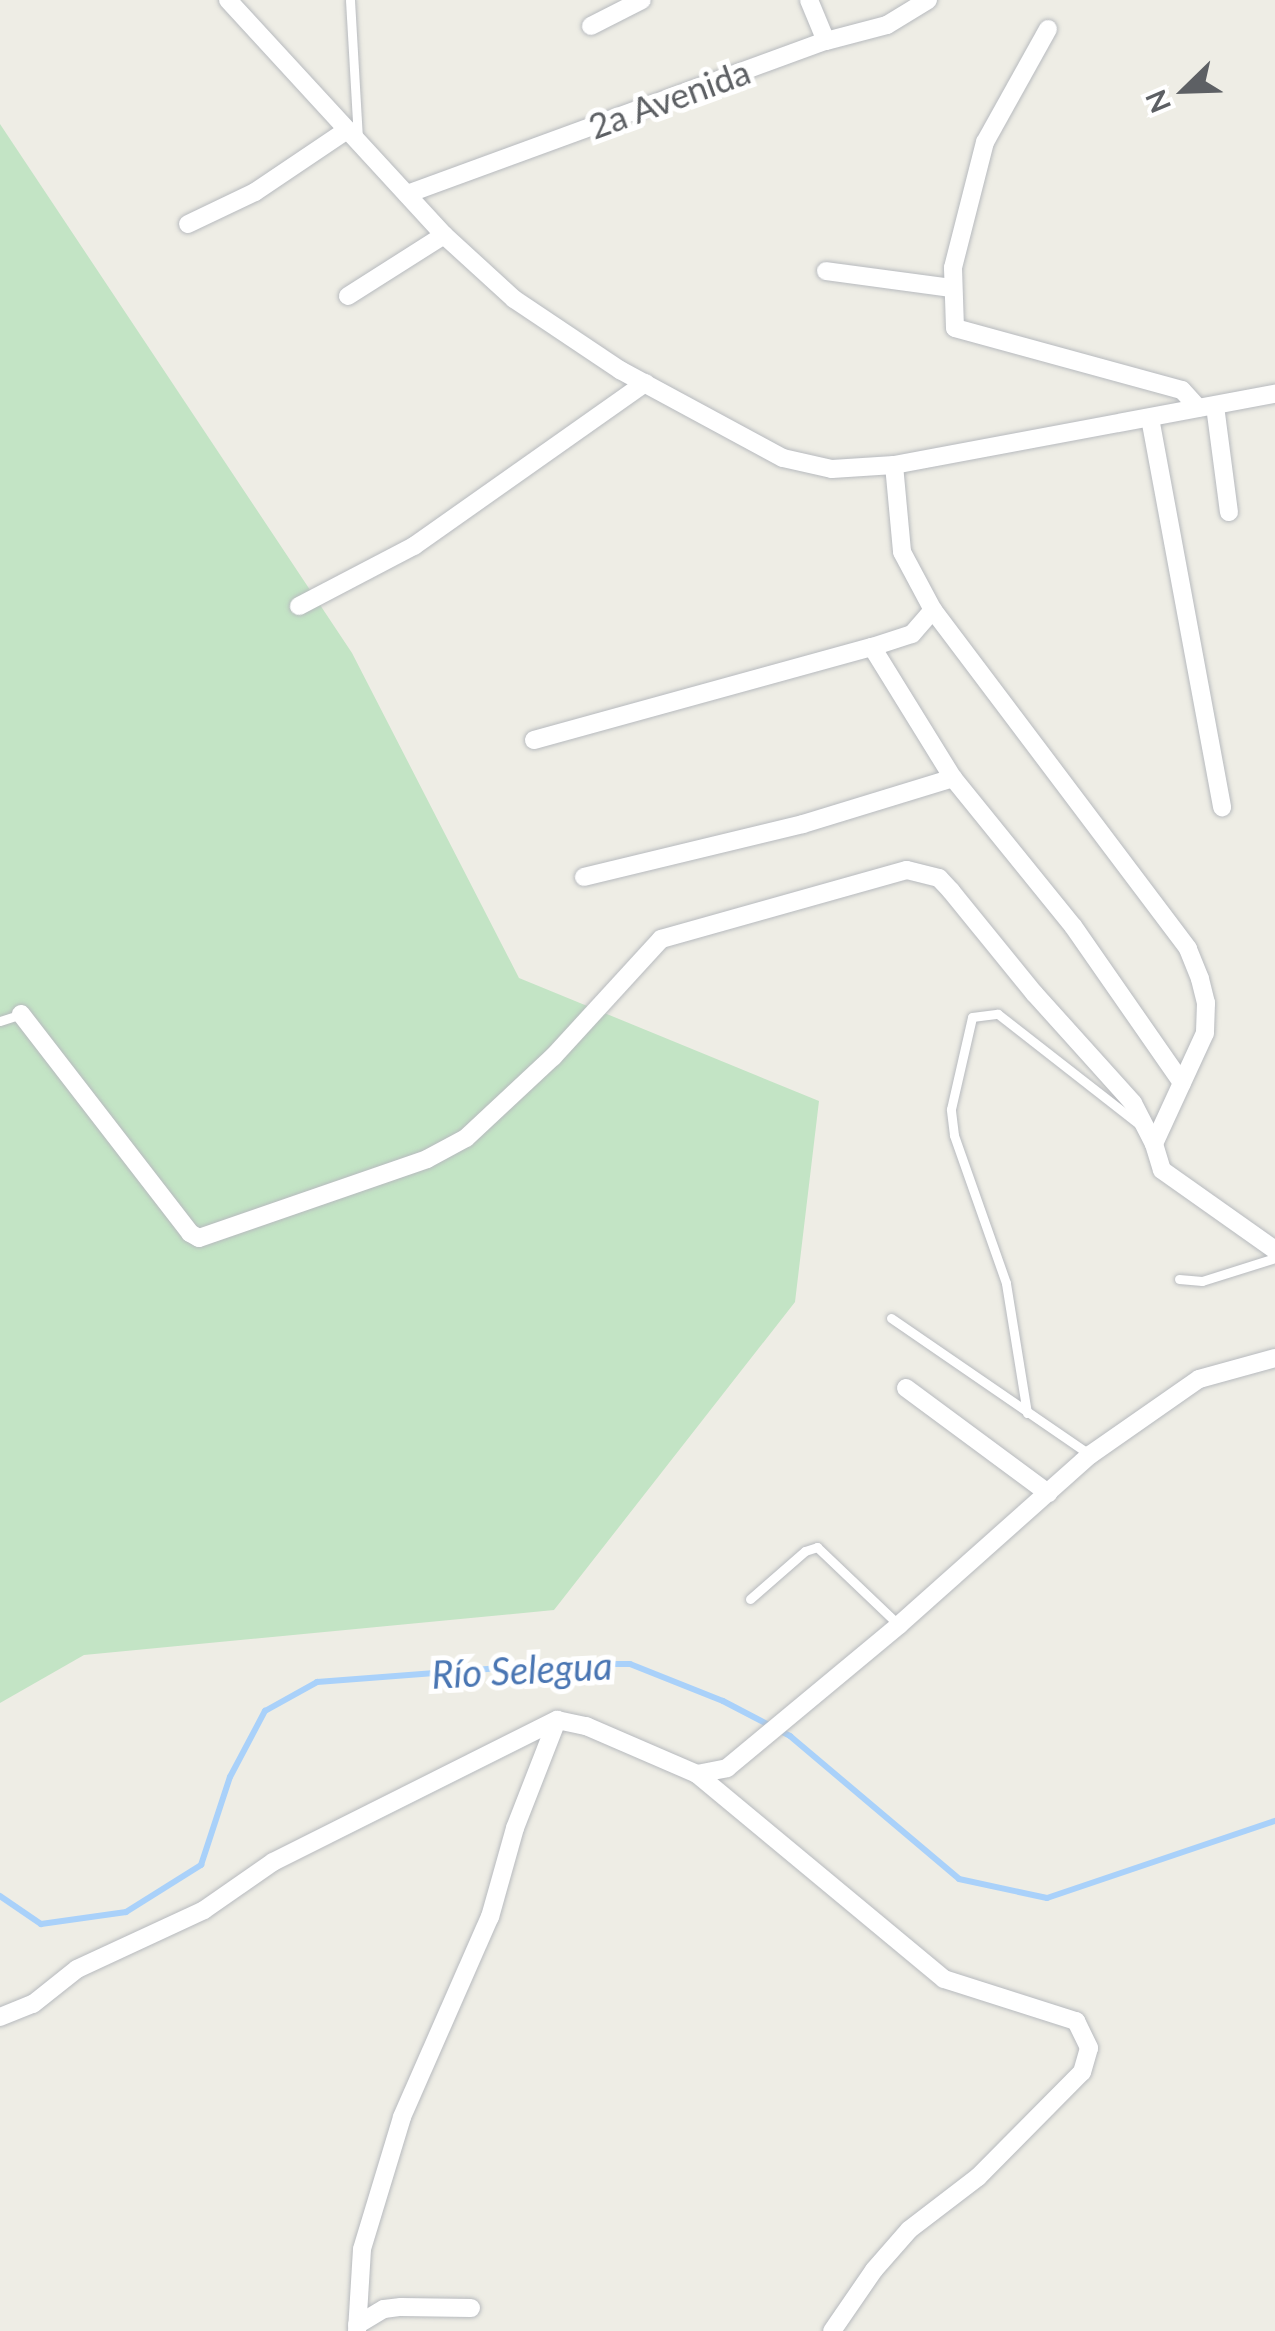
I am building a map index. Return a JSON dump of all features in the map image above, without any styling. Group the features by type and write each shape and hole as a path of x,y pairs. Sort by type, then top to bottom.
{"street":[{"path":"228,0 444,235 514,299 644,384 783,458 832,469 894,465 1275,394"},
{"path":"591,26 642,0"},
{"path":"808,0 826,41"},
{"name":"2a Avenida","path":"407,194 826,41 886,26 928,0"},
{"path":"1048,29 985,142 964,209 952,288 959,332 1182,390 1206,407 1229,512"},
{"path":"188,224 255,192 353,136"},
{"path":"348,296 444,235"},
{"path":"826,271 952,288"},
{"path":"300,606 414,546 644,384"},
{"path":"1150,418 1222,808"},
{"path":"894,465 902,552 932,610 1188,948 1206,1004 1205,1033 1182,1083 1150,1136"},
{"path":"534,740 912,634 932,610"},
{"path":"872,647 953,778 1072,926 1182,1083"},
{"path":"584,877 803,824 953,778"},
{"path":"21,1014 190,1233 199,1238 427,1159 466,1138 553,1057 661,939 907,870 939,878 951,890 1034,992 1133,1102 1162,1170 1275,1250"},
{"path":"697,1774 728,1768 899,1625 1090,1456 1199,1378 1275,1358"},
{"path":"906,1388 1048,1493"},
{"path":"357,2328 362,2248 402,2116 490,1918 515,1828 556,1720"},
{"path":"0,2017 33,2004 77,1969 204,1910 272,1862 556,1720 586,1726 697,1774 944,1979 1076,2021 1088,2048 1082,2072 978,2178 909,2230 874,2270 832,2331"},
{"path":"357,2328 384,2309 470,2308"}],"lane":[{"path":"350,0 353,136"},
{"path":"0,1022 21,1014"},
{"path":"1027,1413 1006,1283 952,1122 951,1109 972,1017 998,1014 1150,1136"},
{"path":"1180,1279 1202,1281 1275,1258"},
{"path":"891,1318 1090,1456"},
{"path":"750,1600 805,1551 817,1547 899,1625"}],"green space":[{"path":"0,124 352,653 519,978 819,1101 795,1302 554,1610 84,1655 0,1703"}],"waterway":[{"name":"Río Selegua","path":"0,1896 41,1924 126,1912 201,1865 230,1777 265,1711 317,1682 553,1664 630,1664 723,1701 790,1736 959,1879 1047,1898 1275,1821"}]}
